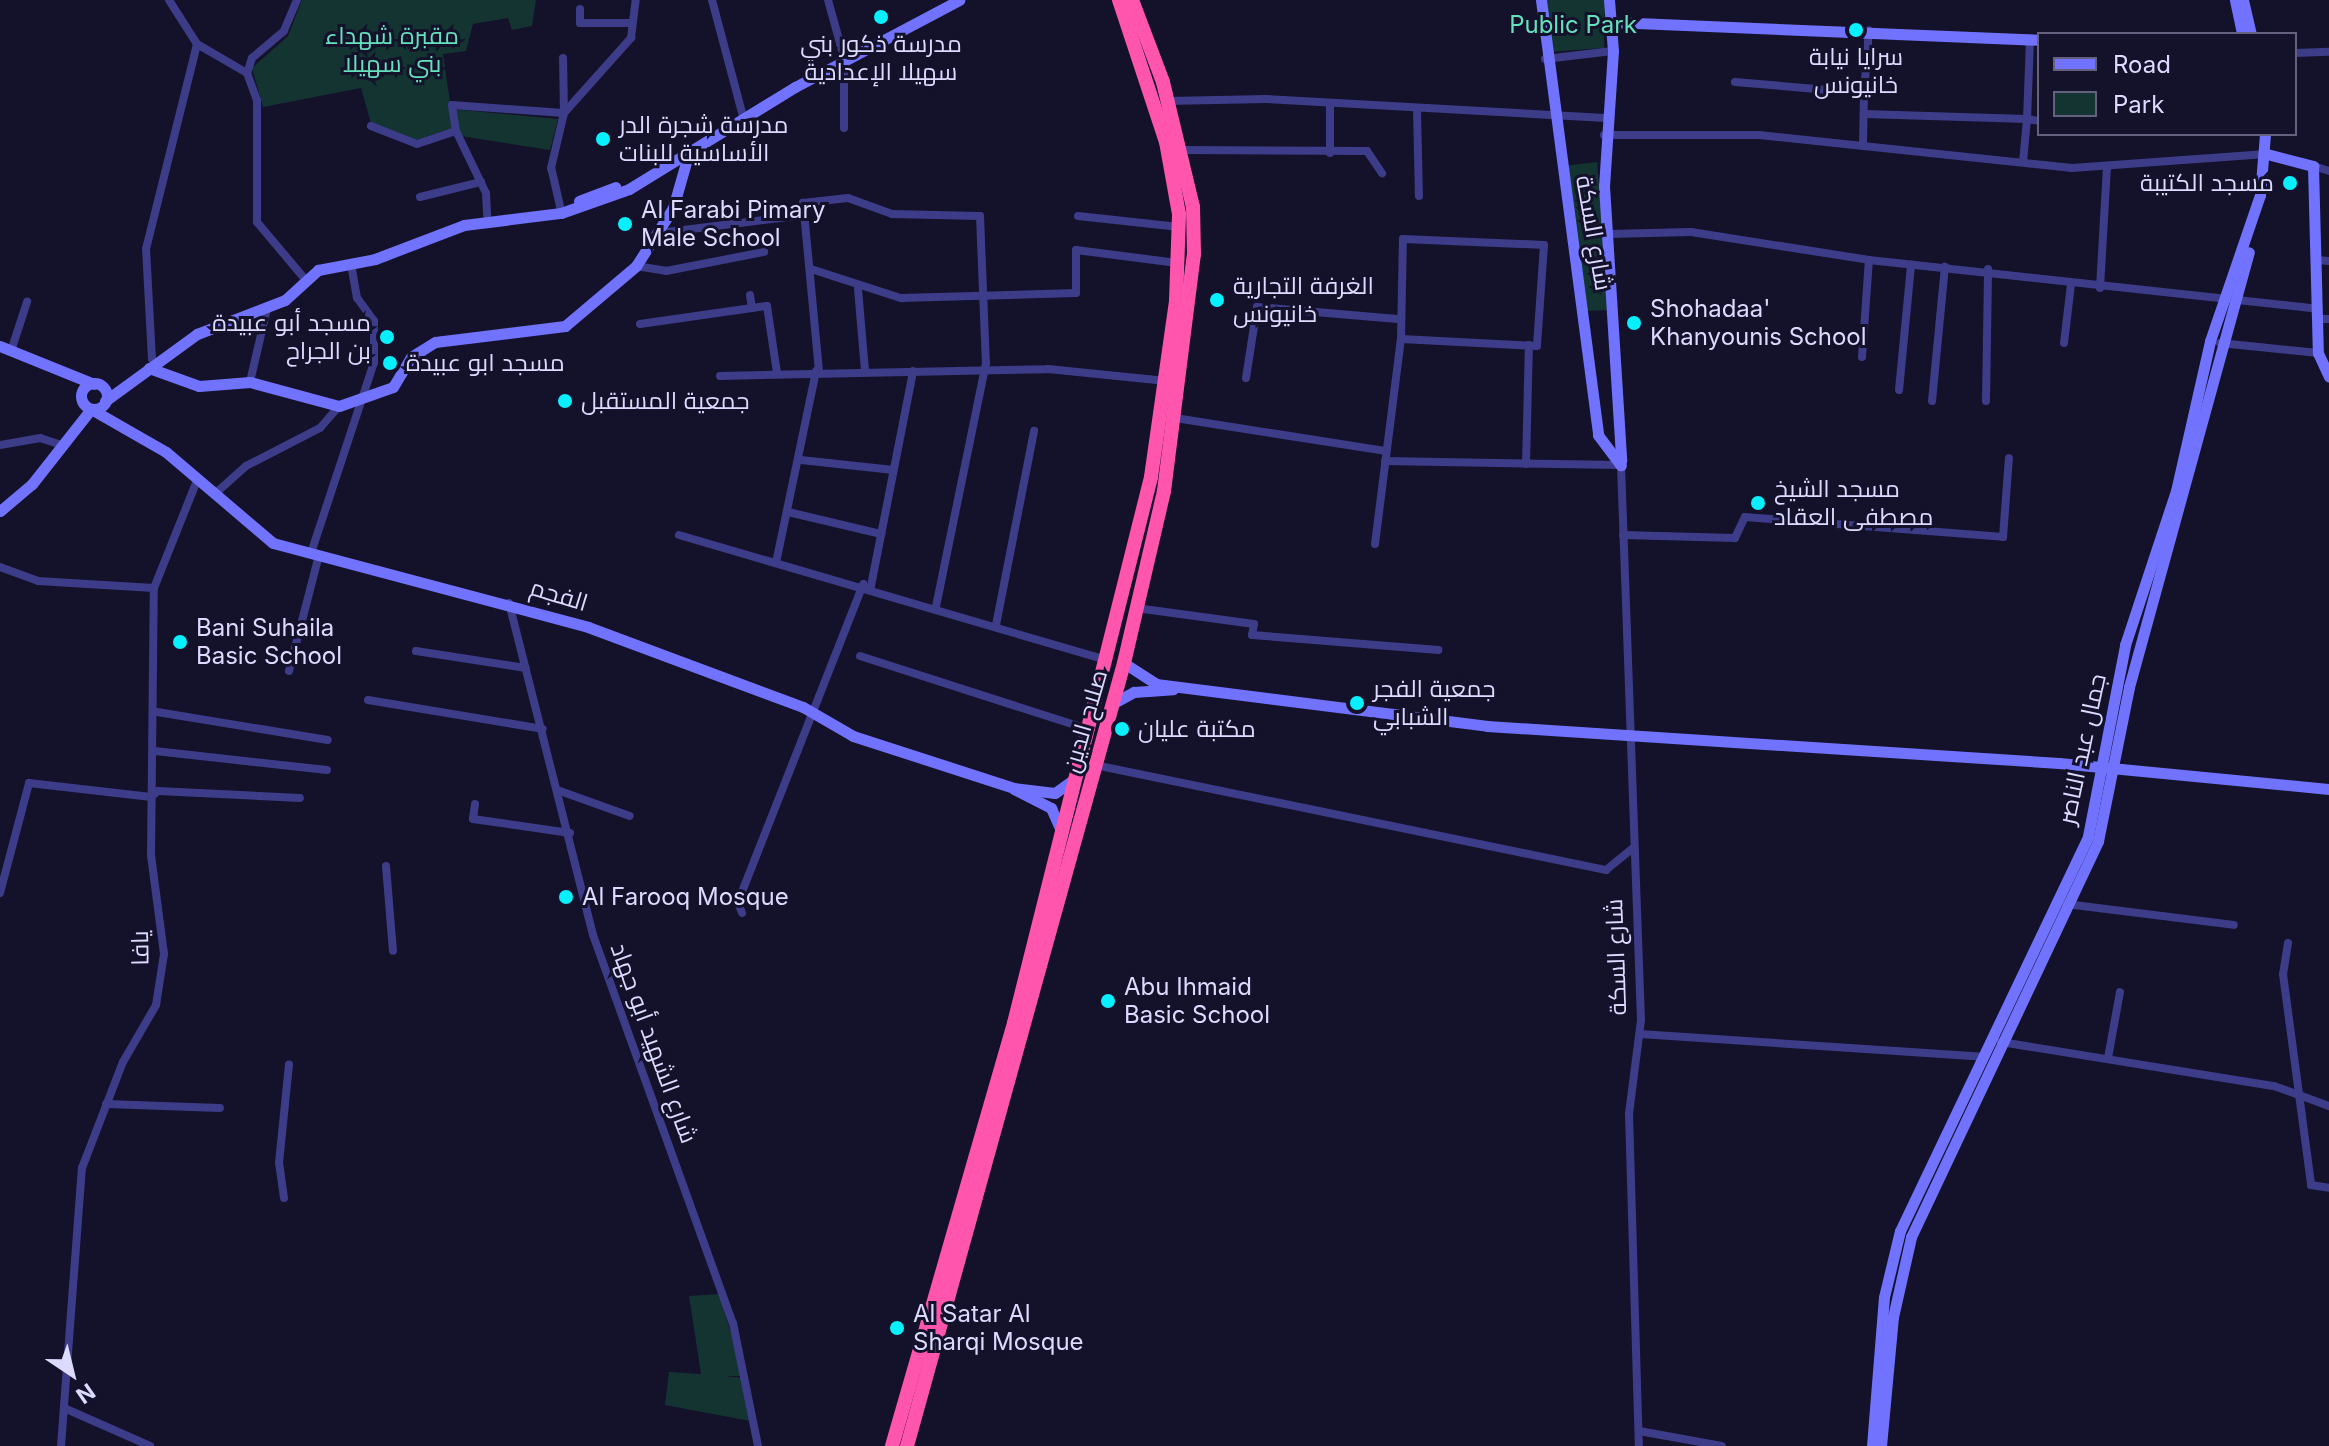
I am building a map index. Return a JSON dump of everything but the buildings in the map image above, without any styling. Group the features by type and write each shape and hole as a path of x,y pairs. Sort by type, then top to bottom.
{"highway":[{"name":"صلاح الدين","path":"1119,0 1176,188 1181,246 1157,488"},
{"name":"صلاح الدين","path":"892,1446 1003,1085 1112,704 1117,662 1175,418 1194,254 1182,150 1132,0"},
{"name":"صلاح الدين","path":"907,1446 1003,1085 1061,838 1091,730 1135,608 1145,535"}],"main road":[{"path":"85,403 104,402 198,328 276,299 302,276 487,215 560,206 664,164 742,113 950,0"},
{"path":"148,366 197,334 267,309 302,276 351,264 464,225 597,203 689,152 844,57 959,0"},
{"name":"شارع السكة","path":"1541,0 1544,59 1598,435 1621,465"},
{"name":"شارع السكة","path":"1609,0 1613,51 1604,135 1621,465"},
{"path":"2235,0 2242,32"},
{"path":"2243,0 2251,32"},
{"path":"1613,22 1869,29 2034,40"},
{"name":"جمال عبد الناصر","path":"2266,136 2270,154"},
{"name":"جمال عبد الناصر","path":"1872,1446 1890,1265 1983,1057 2070,905 2098,841 2111,770 2125,645 2176,491 2215,342 2270,154 2272,136"},
{"path":"148,366 210,388 250,382 339,406 393,387 406,363 435,342 565,326 636,266 659,233 689,168 689,152"},
{"path":"2270,154 2313,166 2323,260 2318,353 2329,376"},
{"path":"6,349 59,373 96,384 109,393 104,402"},
{"path":"59,373 85,403"},
{"path":"96,384 129,381"},
{"path":"0,511 61,445 76,425 96,384"},
{"path":"104,402 112,419"},
{"name":"الفجم","path":"85,403 217,492 273,543 509,603 803,707 816,719 1014,788"},
{"path":"1117,662 1138,679 1178,687 1628,738 2111,770 2329,789"},
{"path":"1112,704 1134,692 1178,687"},
{"name":"جمال عبد الناصر","path":"1881,1446 1893,1317 1911,1237 1995,1040 2088,836 2111,770"},
{"path":"1014,788 1058,793 1079,772"},
{"path":"1014,788 1056,812 1061,838"}],"street":[{"path":"169,0 197,44 247,73"},
{"path":"297,0 284,31 252,58 247,73 257,100 257,222 302,276"},
{"path":"487,215 481,182 456,131 452,105 564,113 604,77 605,66 631,38 636,0"},
{"path":"712,0 742,113"},
{"path":"828,0 844,57 844,128"},
{"path":"580,9 580,23 632,23"},
{"path":"1863,146 1869,29"},
{"path":"2023,162 2034,40"},
{"path":"148,366 146,249 197,44"},
{"path":"1544,59 1613,51"},
{"path":"2297,53 2329,52"},
{"path":"560,206 551,168 564,113 563,58"},
{"path":"1735,82 1864,93"},
{"path":"1167,101 1605,118"},
{"path":"1330,105 1330,153"},
{"path":"1417,110 1419,196"},
{"path":"1864,114 2037,121"},
{"path":"371,126 417,144 456,131"},
{"path":"1604,135 1759,135 2107,168 2270,154"},
{"path":"1182,150 1367,151 1382,173"},
{"path":"2313,166 2329,171"},
{"path":"2100,288 2107,168"},
{"path":"420,197 481,182"},
{"path":"777,558 801,460 818,371 803,203 848,198 892,214 980,216 984,369 936,607"},
{"path":"659,233 803,215"},
{"path":"1078,216 1179,227"},
{"path":"1608,234 1691,232 1869,260 1988,269 2071,284 2321,316"},
{"path":"1375,544 1401,339 1397,319 1403,239 1544,245 1537,346 1401,339"},
{"path":"811,269 858,289 901,298 983,293 1076,293 1076,250 1177,263"},
{"path":"636,266 666,271 764,252"},
{"path":"1862,357 1869,260"},
{"path":"289,671 315,554 367,396 374,321 357,298 351,264"},
{"path":"1899,390 1911,265"},
{"path":"1932,401 1945,267"},
{"path":"1986,401 1988,269"},
{"path":"2064,343 2071,284"},
{"path":"858,289 865,371"},
{"path":"750,295 752,308"},
{"path":"6,349 27,302"},
{"path":"640,324 767,306 777,373"},
{"path":"1246,378 1257,307 1397,319"},
{"path":"250,382 267,309"},
{"path":"2215,342 2318,353"},
{"path":"1526,464 1529,345"},
{"path":"720,376 818,371 984,369 1166,381"},
{"path":"742,913 738,902 816,719 867,585 881,534 913,371"},
{"path":"217,492 246,466 313,433 339,406"},
{"path":"1175,418 1386,456 1526,464 1621,465"},
{"path":"996,625 1034,431"},
{"path":"0,445 40,438 61,445"},
{"path":"1623,535 1735,538 1745,517 2003,537 2009,458"},
{"path":"801,460 893,470"},
{"name":"شارع السكة","path":"1621,465 1640,1034 1629,1114 1639,1446"},
{"name":"يافا","path":"61,1446 82,1168 106,1104 156,1005 164,954 151,797 157,712 154,588 198,478"},
{"path":"788,512 881,534"},
{"path":"679,535 777,558 1117,662"},
{"path":"1,572 38,581 154,588"},
{"name":"شارع الشهيد أبو جهاد","path":"509,603 609,985 747,1366 758,1446"},
{"path":"1135,608 1254,624 1252,635 1438,650"},
{"path":"416,651 526,668"},
{"path":"860,656 1091,730"},
{"path":"368,700 543,729"},
{"path":"157,712 328,740"},
{"path":"155,751 327,770"},
{"path":"1095,765 1606,870 1633,848"},
{"path":"0,893 29,783 151,797 158,791 300,798"},
{"path":"560,791 630,816"},
{"path":"475,804 473,819 570,833"},
{"path":"386,866 393,951"},
{"path":"2057,903 2234,925"},
{"path":"2288,943 2283,974 2304,1098 2311,1185 2329,1188"},
{"path":"2108,1058 2120,992"},
{"path":"1640,1034 1983,1057"},
{"path":"1995,1040 2108,1058 2304,1098 2329,1106"},
{"path":"284,1198 279,1163 289,1065"},
{"path":"106,1104 220,1108"},
{"path":"64,1408 150,1446"},
{"path":"1639,1431 1722,1446"}],"green space":[{"name":"مقبرة شهداء بني سهيلا","path":"302,0 536,0 532,26 512,30 508,18 473,24 466,51 443,54 451,109 558,119 550,150 461,136 456,127 413,141 371,123 361,88 263,107 252,68 288,36"},
{"name":"Public Park","path":"1546,0 1605,0 1604,48 1549,52"},
{"path":"1597,162 1610,310 1587,311 1563,166"},
{"path":"719,1294 744,1376 725,1376 744,1378 750,1421 665,1405 669,1372 701,1374 689,1296"}],"place":[{"name":"مدرسة ذكور بني سهيلا الإعدادية","path":"881,17"},
{"name":"سرايا نيابة خانيونس","path":"1856,30"},
{"name":"مدرسة شجرة الدر الأساسية للبنات","path":"603,139"},
{"name":"مسجد الكتيبة","path":"2290,183"},
{"name":"Al Farabi Pimary Male School","path":"625,224"},
{"name":"الغرفة التجارية خانيونس","path":"1217,300"},
{"name":"Shohadaa' Khanyounis School","path":"1634,323"},
{"name":"مسجد أبو عبيدة بن الجراح","path":"387,337"},
{"name":"مسجد ابو عبيدة","path":"390,363"},
{"name":"جمعية المستقبل","path":"565,401"},
{"name":"مسجد الشيخ مصطفى العقاد","path":"1758,503"},
{"name":"Bani Suhaila Basic School","path":"180,642"},
{"name":"جمعية الفجر الشبابي","path":"1357,703"},
{"name":"مكتبة عليان","path":"1122,729"},
{"name":"Al Farooq Mosque","path":"566,897"},
{"name":"Abu Ihmaid Basic School","path":"1108,1001"},
{"name":"Al Satar Al Sharqi Mosque","path":"897,1328"}]}
